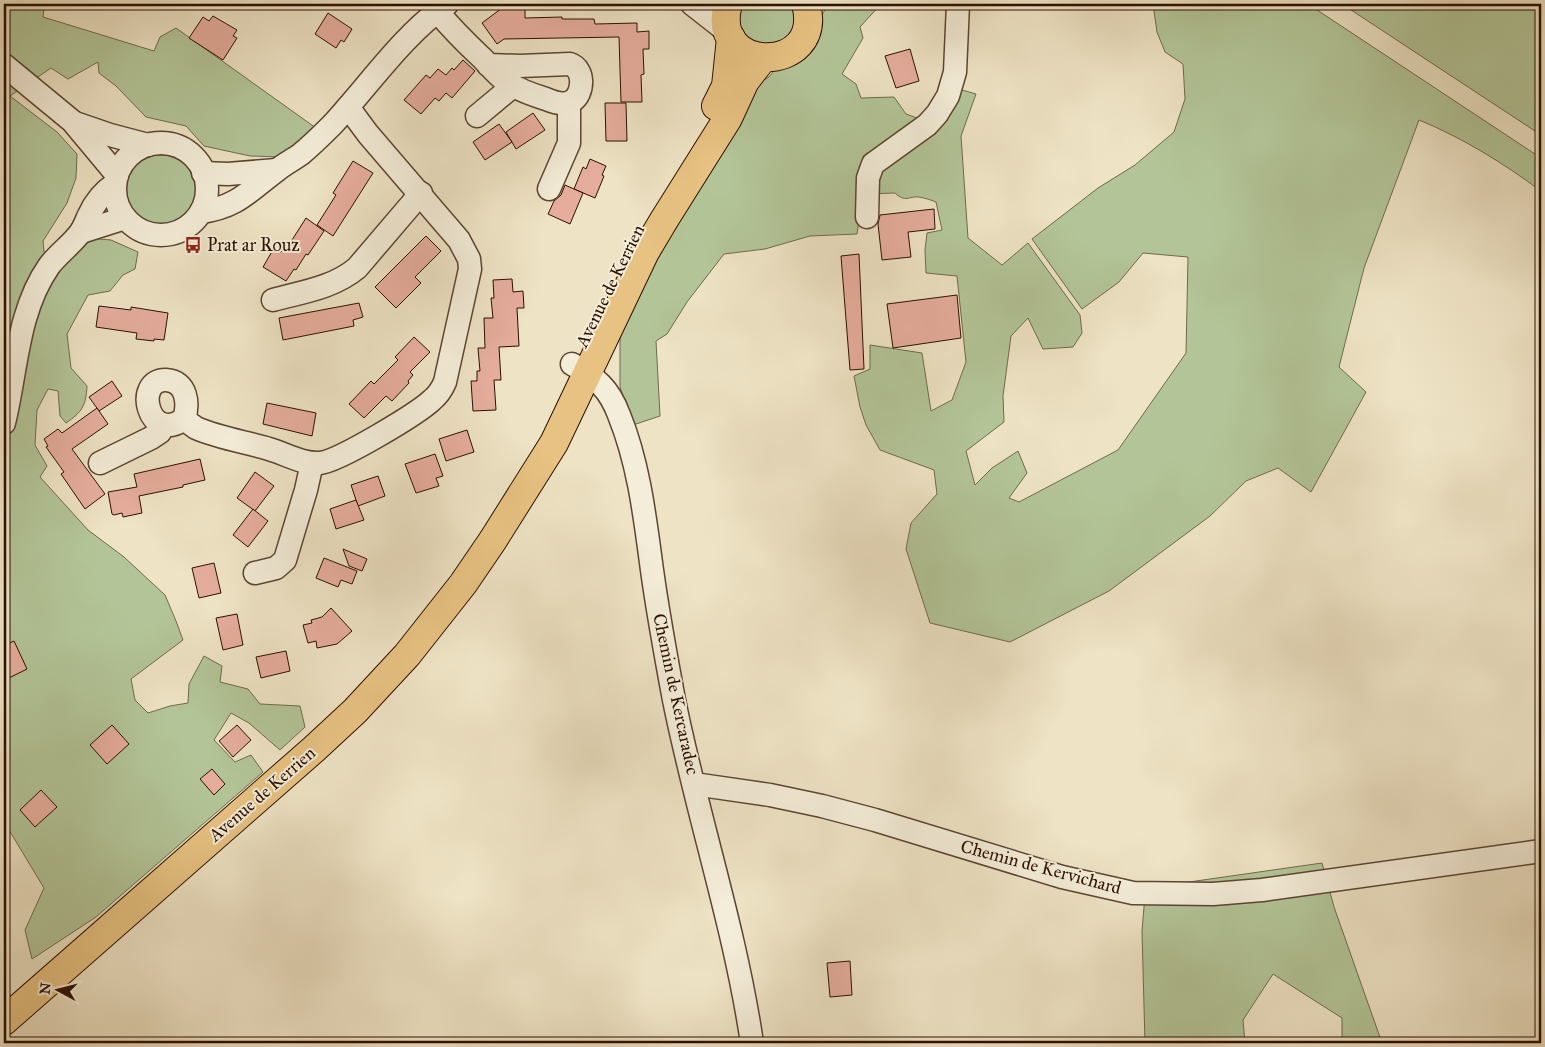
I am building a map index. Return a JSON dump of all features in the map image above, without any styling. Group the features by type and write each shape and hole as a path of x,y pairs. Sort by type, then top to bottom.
{"main road":[{"name":"Avenue de Kerrien","path":"580,368 624,254 671,172 722,96 728,75 730,35 726,22 726,11 728,4"},
{"path":"730,35 740,48 751,55 763,58 778,57 790,52 800,42 807,29 810,8"},
{"name":"Avenue de Kerrien","path":"4,1022 314,749 355,711 407,655 427,630 463,584 493,540 580,368 645,252 728,118 745,81 763,58"}],"street":[{"path":"692,4 730,35"},
{"path":"867,217 868,178 873,164 927,125 938,114 948,96 955,72 958,4"},
{"path":"201,212 215,210 238,201 260,185 276,170 302,152 348,107 405,40 442,7 455,32 488,65 513,86 552,102 570,103 576,98 580,90 580,75 574,65 565,63 520,66 488,65"},
{"path":"4,65 72,122 116,179 115,196 118,208 125,218 141,231 161,236 180,231 189,226 201,212 207,192 203,173 197,161 189,153 170,144 148,145 134,151 124,162 116,179 98,198 81,232 55,258 39,283 9,359 4,423"},
{"path":"477,116 513,86"},
{"path":"549,189 568,143 570,134 570,103"},
{"path":"100,463 160,432 174,422 188,402 185,392 180,385 172,381 149,378 148,398 152,416 157,422 174,422 198,428 312,463 324,462 335,458 422,408 441,391 445,382 469,277 469,259 460,240 368,134 348,107"},
{"path":"72,122 148,145"},
{"path":"203,173 228,174 276,170"},
{"path":"273,300 332,284 347,276 421,193"},
{"path":"81,232 125,218"},
{"name":"Chemin de Kercaradec","path":"580,368 602,384 614,402 620,416 632,459 646,525 657,606 675,702 744,991 752,1043"},
{"path":"255,573 276,568 285,560 312,463"},
{"name":"Chemin de Kervichard","path":"694,784 770,795 822,806 875,820 1062,877 1133,892 1213,894 1262,890 1541,851"}],"green space":[{"path":"4,4 52,4 44,8 43,17 154,51 160,37 176,28 316,128 283,157 250,156 204,146 186,126 146,117 116,86 99,73 98,62 68,79 51,68 10,96 57,132 77,154 76,178 67,203 43,241 44,252 67,257 88,238 111,240 138,252 135,269 123,275 110,291 88,295 67,334 71,368 87,386 86,399 82,408 66,423 60,416 58,391 48,389 37,410 35,445 47,466 40,477 88,530 124,557 165,595 176,621 183,640 131,679 135,700 148,713 188,703 189,684 204,656 222,666 220,682 248,689 260,704 300,706 305,727 280,750 249,723 231,713 214,740 235,762 251,755 263,772 96,917 32,959 25,930 44,888 4,824 4,450 24,351 4,347"},
{"path":"739,4 795,4 797,22 787,38 767,45 748,39 740,27"},
{"path":"829,4 881,4 860,27 863,38 842,74 856,84 861,98 894,97 906,114 920,119 863,156 862,174 959,89 976,94 961,136 968,238 1002,265 1028,243 1080,315 1082,333 1073,347 1043,349 1028,318 1011,336 1003,396 1004,422 966,451 975,485 992,468 1018,451 1027,473 1009,498 1019,502 1118,450 1186,353 1188,257 1143,253 1119,282 1082,309 1032,239 1098,188 1135,165 1174,132 1185,99 1183,64 1165,52 1157,32 1153,4 1308,4 1541,158 1541,191 1482,152 1419,120 1364,268 1339,367 1366,392 1311,492 1278,468 1246,481 1210,516 1109,591 1010,642 930,623 906,549 911,523 937,494 934,470 880,450 866,425 860,407 854,376 870,369 870,345 922,353 931,411 952,400 966,362 957,276 926,273 925,250 927,233 942,230 936,202 919,197 902,198 895,193 863,194 857,234 810,236 765,249 724,254 687,302 667,334 656,341 660,416 633,425 620,387 620,339 623,315 749,88 769,77 781,62 797,52"},
{"path":"1342,4 1541,4 1541,135"},
{"path":"168,155 181,161 190,170 194,176 196,190 194,204 186,215 175,223 154,225 147,223 136,215 128,204 126,183 128,176 136,165 147,157"},
{"path":"1322,863 1334,907 1382,1043 1342,1043 1342,1018 1273,974 1243,1020 1245,1043 1145,1043 1142,931 1146,883 1189,882"}],"building":[{"path":"502,8 525,8 525,18 562,17 562,19 594,19 595,24 637,23 637,32 649,31 649,49 643,49 644,74 641,75 642,102 621,102 619,37 504,39 497,44 482,23"},
{"path":"328,13 352,29 344,42 341,40 336,48 315,34"},
{"path":"213,16 237,30 233,36 237,38 223,60 189,38 203,17 209,21"},
{"path":"910,49 919,81 896,88 885,56"},
{"path":"463,60 475,71 452,98 446,93 439,101 435,98 421,114 404,100 426,75 430,78 438,69 446,75 452,68 454,70"},
{"path":"605,103 626,103 627,141 606,141"},
{"path":"533,113 545,130 516,149 506,132"},
{"path":"499,124 512,142 485,160 473,142"},
{"path":"590,159 606,166 595,198 574,189 583,167 586,169"},
{"path":"353,161 373,173 333,236 317,225 336,195 333,193"},
{"path":"565,185 583,193 570,224 548,214 554,201 561,195"},
{"path":"934,209 935,229 908,232 911,257 882,260 878,224 880,215"},
{"path":"306,218 324,231 308,255 306,254 286,281 263,267 274,248 281,252 285,251"},
{"path":"426,236 441,251 415,277 421,283 396,308 375,287"},
{"path":"859,254 864,369 850,370 841,256"},
{"path":"512,279 513,292 523,291 524,308 517,308 519,346 499,347 501,380 494,380 496,410 473,411 471,381 477,381 477,371 480,371 478,348 485,348 484,318 493,318 491,298 494,298 493,280"},
{"path":"957,295 961,338 893,348 887,304"},
{"path":"359,303 363,317 353,320 354,326 283,340 279,318"},
{"path":"99,306 131,310 131,307 168,313 164,340 136,339 137,333 96,327"},
{"path":"414,337 430,352 410,372 413,375 408,381 409,383 392,401 386,396 364,418 349,404 371,381 374,384 398,360 395,357"},
{"path":"112,381 122,396 99,411 89,397"},
{"path":"267,403 316,413 312,436 263,424"},
{"path":"97,408 108,424 72,449 105,494 85,509 61,474 64,472 46,447 48,446 44,439 58,429 62,433"},
{"path":"467,430 474,452 446,461 439,439"},
{"path":"435,454 443,476 436,478 439,486 416,493 405,464"},
{"path":"200,459 205,480 183,485 183,487 139,496 142,513 123,517 122,513 112,514 108,492 137,487 134,474"},
{"path":"255,472 274,486 255,511 237,498"},
{"path":"378,476 385,496 358,506 351,485"},
{"path":"356,500 364,520 336,529 330,509"},
{"path":"253,509 268,521 248,547 233,535"},
{"path":"343,549 367,559 362,571 349,566"},
{"path":"324,558 357,571 352,584 341,580 338,587 316,578"},
{"path":"214,563 221,593 199,598 192,568"},
{"path":"331,608 352,631 337,644 317,648 316,641 308,643 303,625 312,623 311,620 322,617"},
{"path":"237,614 243,645 223,650 216,618"},
{"path":"14,641 27,669 9,678 4,669 4,646"},
{"path":"286,651 290,671 261,678 256,657"},
{"path":"112,725 129,744 107,764 90,745"},
{"path":"237,725 251,740 233,757 219,741"},
{"path":"212,769 225,784 214,795 200,779"},
{"path":"41,790 57,807 35,827 20,810"},
{"path":"850,961 852,995 830,997 827,963"}],"place":[{"name":"Prat ar Rouz","path":"193,245"}]}
